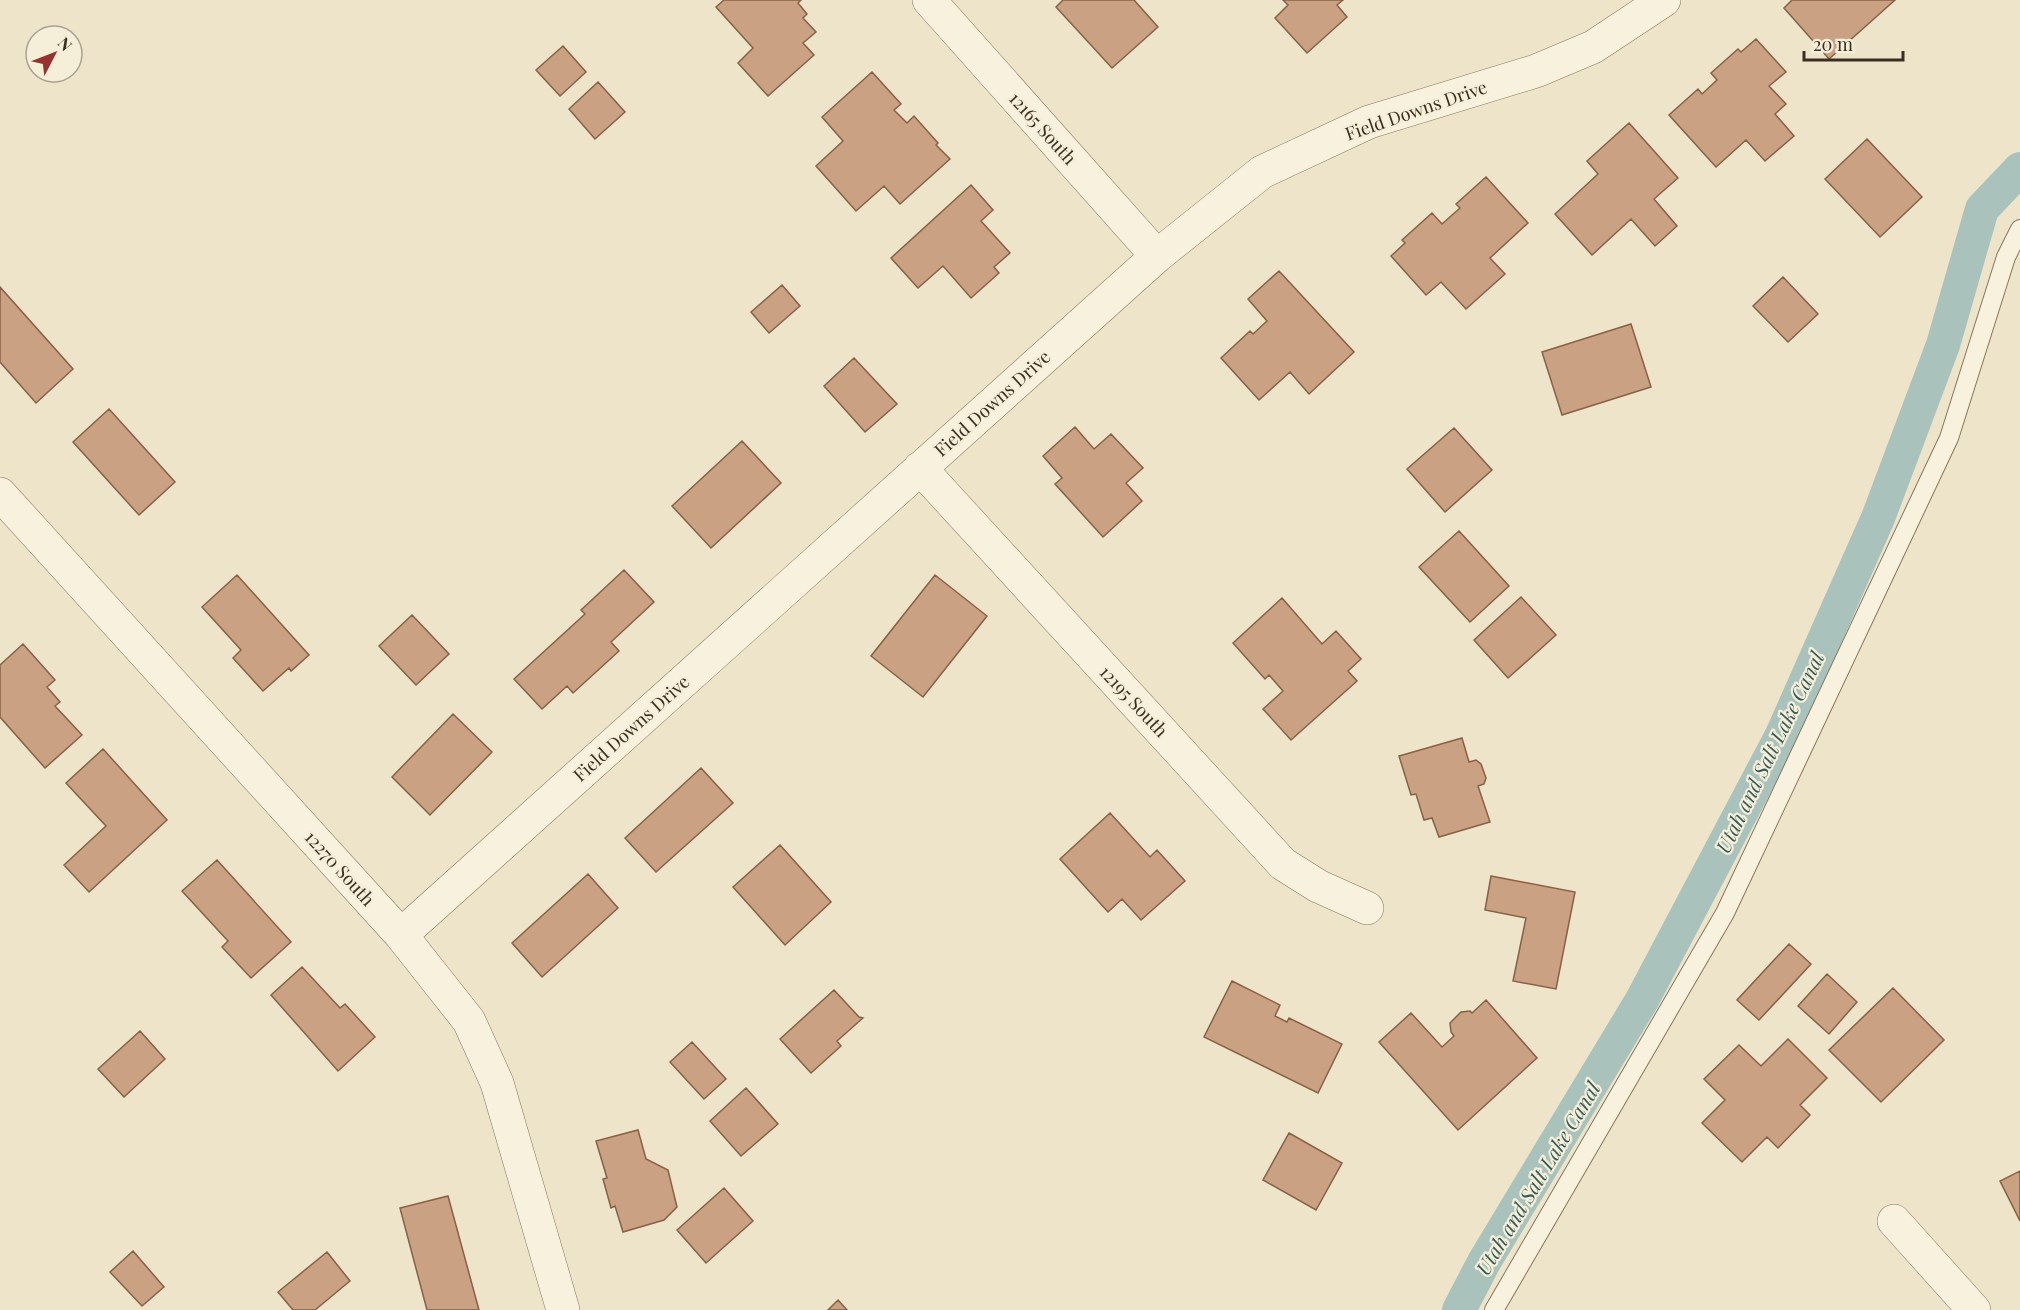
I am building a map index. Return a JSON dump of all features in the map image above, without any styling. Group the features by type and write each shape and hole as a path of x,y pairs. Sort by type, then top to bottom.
{"street":[{"name":"12165 South","path":"928,0 1157,256"},
{"name":"Field Downs Drive","path":"401,935 1157,256 1262,172 1369,122 1536,71 1593,47 1664,0"},
{"name":"12195 South","path":"920,468 1283,864 1318,886 1367,908"},
{"name":"12270 South","path":"0,494 401,935 469,1021 498,1083 563,1310"},
{"path":"1894,1221 1974,1310"}],"lane":[{"path":"1494,1310 1725,913 1949,438 2006,257 2020,229"}],"building":[{"path":"724,0 801,0 798,3 807,14 803,18 816,32 803,43 814,55 768,96 738,63 753,48 716,7"},
{"path":"1063,0 1134,0 1158,27 1112,68 1056,7"},
{"path":"1283,0 1343,0 1337,5 1347,17 1307,53 1275,18 1288,5"},
{"path":"1792,0 1895,0 1829,59 1784,8"},
{"path":"1756,39 1786,72 1769,86 1786,104 1775,114 1794,136 1765,161 1746,140 1716,167 1669,115 1698,89 1702,94 1717,80 1711,73 1738,49 1741,52"},
{"path":"563,46 586,72 560,96 536,70"},
{"path":"872,72 901,104 894,110 907,123 914,116 950,159 900,204 884,186 856,211 816,166 843,141 822,117"},
{"path":"598,82 625,112 595,139 569,109"},
{"path":"1629,123 1678,178 1654,199 1677,226 1655,246 1631,219 1592,255 1555,214 1598,174 1587,161"},
{"path":"1867,139 1922,197 1880,237 1825,179"},
{"path":"1486,177 1528,223 1490,258 1505,274 1466,309 1441,282 1426,295 1391,256 1405,243 1402,240 1432,213 1442,224 1460,208 1456,204"},
{"path":"971,185 993,210 981,221 1010,253 994,267 999,273 971,298 943,266 918,288 891,258"},
{"path":"1279,271 1354,352 1309,394 1290,372 1259,400 1221,358 1250,331 1253,334 1267,321 1248,299"},
{"path":"1783,277 1818,314 1788,342 1753,306"},
{"path":"782,285 800,306 769,333 751,312"},
{"path":"0,287 73,369 36,403 0,362"},
{"path":"1631,324 1651,387 1562,415 1542,352"},
{"path":"854,358 897,404 865,432 824,386"},
{"path":"109,409 175,482 139,515 73,442"},
{"path":"1075,427 1094,449 1111,434 1143,468 1126,483 1142,501 1103,537 1055,484 1062,478 1043,456"},
{"path":"1454,428 1492,470 1445,512 1407,469"},
{"path":"742,441 781,483 711,548 672,506"},
{"path":"1459,531 1509,586 1470,622 1419,567"},
{"path":"624,570 654,602 611,642 619,651 573,693 567,686 542,709 514,679 585,614 581,610"},
{"path":"237,575 309,655 291,671 289,668 263,691 233,658 241,650 202,607"},
{"path":"935,575 987,616 923,697 871,656"},
{"path":"1521,597 1556,635 1508,678 1474,640"},
{"path":"1282,598 1322,644 1336,631 1361,659 1348,671 1357,681 1291,740 1263,709 1283,691 1269,675 1265,679 1233,643"},
{"path":"412,615 449,654 416,685 379,646"},
{"path":"23,644 55,680 47,687 60,702 55,706 82,735 45,768 0,717 0,665"},
{"path":"453,714 492,752 430,815 392,777"},
{"path":"1462,738 1469,762 1476,760 1481,764 1486,778 1484,784 1478,786 1490,822 1439,837 1432,818 1424,820 1416,794 1411,795 1399,756"},
{"path":"103,749 167,820 89,892 64,865 106,826 66,783"},
{"path":"701,768 733,803 656,872 625,838"},
{"path":"1110,813 1150,857 1157,850 1185,881 1141,920 1122,899 1108,912 1060,859"},
{"path":"780,845 831,902 785,945 733,887"},
{"path":"217,860 291,942 251,978 222,947 228,941 182,891"},
{"path":"588,874 618,908 542,977 512,943"},
{"path":"1491,876 1575,892 1556,989 1513,981 1526,918 1485,910"},
{"path":"1789,944 1811,964 1759,1020 1737,1000"},
{"path":"302,967 340,1008 345,1004 375,1037 338,1071 271,995"},
{"path":"1827,974 1857,1002 1829,1034 1798,1006"},
{"path":"1232,981 1280,1005 1275,1016 1287,1022 1289,1018 1342,1044 1318,1093 1204,1037"},
{"path":"1893,988 1944,1040 1881,1102 1829,1050"},
{"path":"834,990 859,1017 863,1018 837,1041 841,1046 811,1073 780,1039"},
{"path":"1486,1000 1537,1058 1458,1130 1379,1042 1411,1013 1442,1047 1454,1036 1450,1023 1461,1012 1470,1011 1472,1013"},
{"path":"140,1031 165,1059 124,1097 98,1069"},
{"path":"1788,1039 1827,1078 1800,1105 1810,1115 1778,1148 1767,1137 1742,1162 1702,1123 1725,1100 1704,1079 1739,1045 1761,1066"},
{"path":"692,1042 726,1079 704,1099 670,1062"},
{"path":"746,1088 778,1124 741,1156 710,1121"},
{"path":"638,1130 646,1159 668,1170 677,1207 664,1220 623,1232 615,1206 611,1208 603,1179 607,1178 596,1141"},
{"path":"1289,1133 1342,1163 1316,1210 1263,1180"},
{"path":"2020,1171 2020,1221 2000,1181"},
{"path":"724,1188 753,1221 706,1263 677,1230"},
{"path":"448,1196 479,1310 427,1310 400,1208"},
{"path":"133,1251 164,1287 142,1306 110,1272"},
{"path":"327,1252 350,1281 315,1310 293,1310 278,1292"},
{"path":"838,1300 847,1310 828,1310"}],"waterway":[{"name":"Utah and Salt Lake Canal","path":"1459,1310 1484,1262 1642,1000 1782,735 1878,518 1943,345 1982,209 2020,169"}]}
